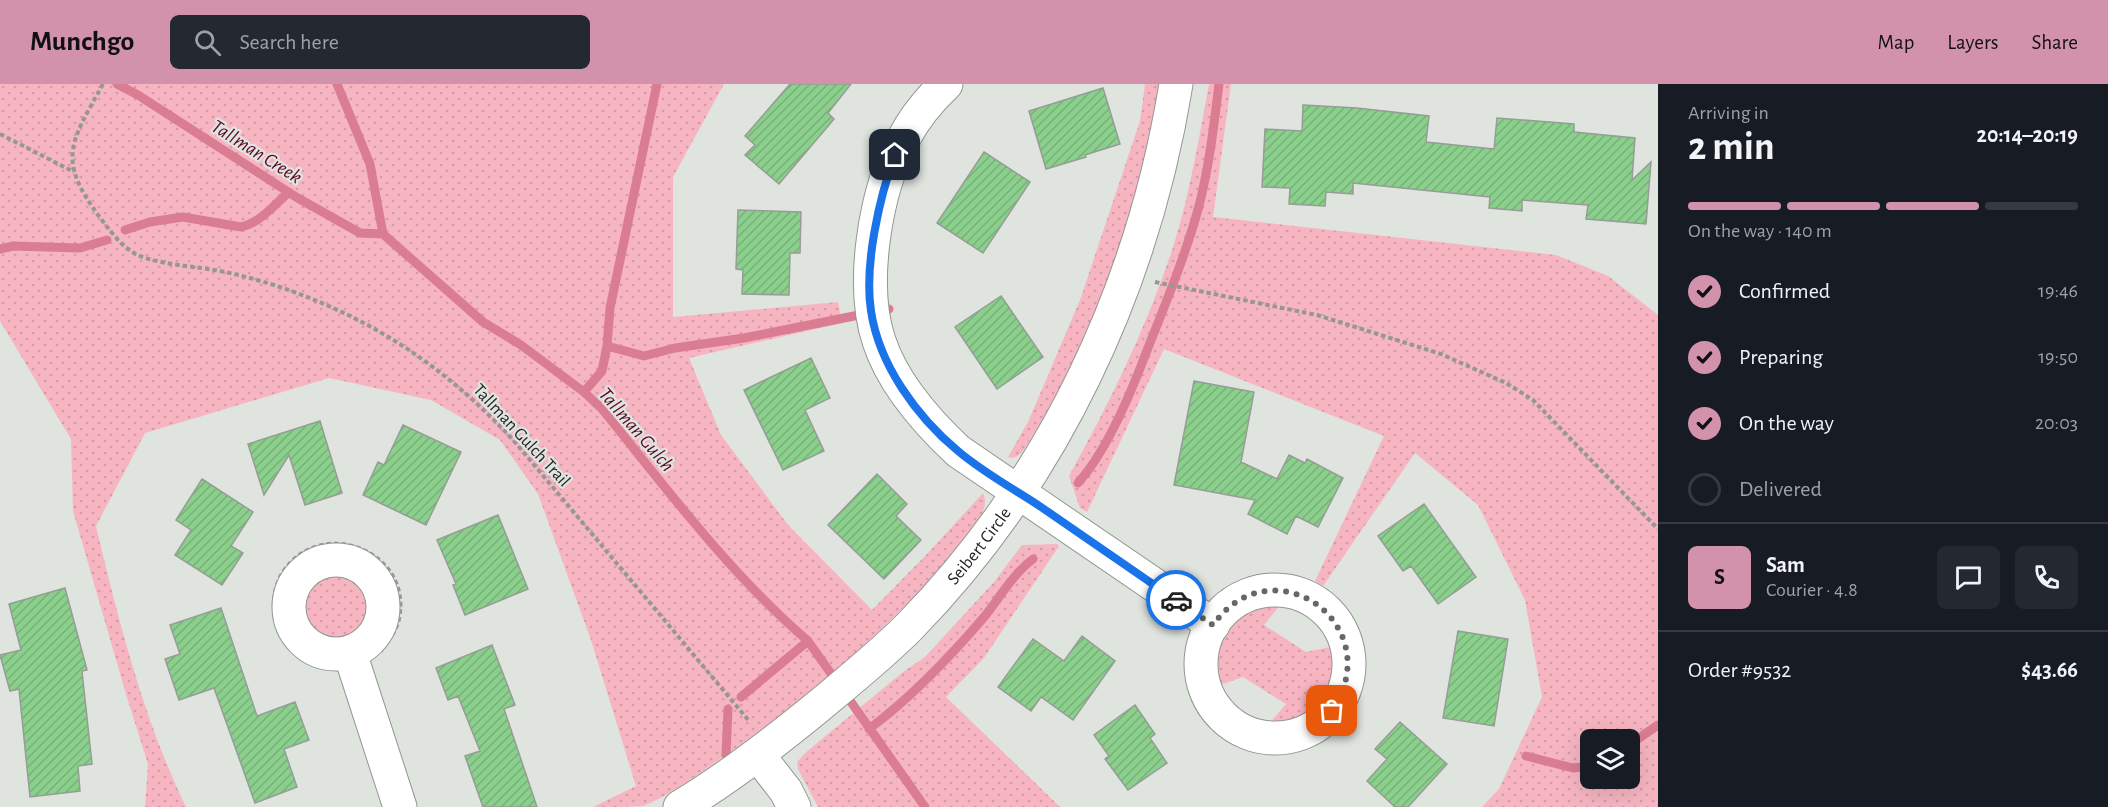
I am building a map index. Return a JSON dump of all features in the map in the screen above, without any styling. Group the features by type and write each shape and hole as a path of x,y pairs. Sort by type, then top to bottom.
{"street":[{"path":"946,84 934,95 913,122 895,155 879,209 870,279 871,313 879,342 893,371 924,417 958,451 1213,625"},
{"name":"Seibert Circle","path":"698,803 873,661 910,626 958,573 1039,462 1079,387 1123,290 1136,255 1163,158 1176,84"},
{"path":"1288,592 1307,598 1319,605 1337,624 1347,648 1348,675 1339,700 1322,721 1312,728 1287,737 1261,737 1236,728 1226,720 1210,699 1201,675 1202,649 1213,625 1220,614 1231,605 1255,593 1288,592"},
{"path":"350,653 400,807"},
{"path":"758,755 786,790 794,807"}],"path":[{"name":"Tallman Gulch Trail","path":"103,84 77,131 72,149 74,172 81,190 104,223 128,249 155,261 244,277 294,292 326,304 384,334 419,356 459,387 498,424 752,724"},
{"path":"0,134 74,172"},
{"path":"1155,282 1317,315 1441,354 1506,383 1533,400 1658,529"}],"shaded area":[{"path":"0,84 724,84 673,177 673,317 838,302 842,323 689,358 721,435 788,525 872,610 983,493 985,506 983,512 938,570 897,614 836,670 767,725 688,781 652,802 643,806 593,807 636,786 591,640 538,494 500,440 431,400 329,378 145,433 96,526 123,634 145,704 186,807 145,807 148,764 73,511 71,439 0,321"},
{"path":"1145,84 1159,84 1158,102 1141,178 1101,304 1056,397 1022,453 1008,457 1028,422 1080,300 1140,121"},
{"path":"1209,84 1231,84 1213,217 1556,255 1608,276 1658,315 1658,807 1482,807 1499,789 1542,697 1525,600 1478,505 1415,453 1323,586 1315,581 1384,436 1164,349 1087,512 1080,508 1069,476 1127,363 1152,304 1174,244 1194,165"},
{"path":"1057,544 1059,546 984,658 946,697 1060,807 818,807 798,769 797,762 805,753 903,672 925,657 994,582 1022,545"},
{"path":"337,570 351,573 363,581 371,593 374,607 371,621 363,633 351,641 337,644 323,641 311,633 303,621 300,607 303,593 311,581 323,573"},
{"path":"1272,600 1281,604 1264,625 1306,652 1335,646 1336,662 1331,689 1324,700 1304,718 1276,729 1269,724 1286,704 1243,677 1220,685 1214,654 1216,641 1222,629 1231,620 1256,605"}],"building":[{"path":"790,84 851,84 828,113 834,119 779,184 745,155 755,145 745,136"},
{"path":"1103,88 1120,144 1046,169 1029,111"},
{"path":"1303,105 1429,116 1426,142 1494,149 1497,118 1574,124 1574,132 1635,138 1632,180 1651,162 1646,224 1586,219 1588,205 1522,200 1522,211 1489,208 1490,197 1353,183 1353,194 1326,192 1325,206 1289,204 1290,188 1262,187 1265,129 1302,131"},
{"path":"984,152 1030,182 983,253 937,223"},
{"path":"738,210 801,212 800,253 790,253 789,295 742,294 743,270 736,269"},
{"path":"1001,296 1043,357 997,389 955,327"},
{"path":"811,358 830,398 805,410 824,451 783,470 744,390"},
{"path":"1194,381 1254,392 1241,462 1277,479 1289,455 1305,463 1307,459 1343,478 1318,527 1296,516 1287,534 1248,514 1255,500 1174,485"},
{"path":"320,421 342,493 305,505 289,455 264,495 248,444"},
{"path":"403,425 461,452 426,525 363,495 378,462 384,465"},
{"path":"877,474 907,504 896,516 921,540 884,579 828,525"},
{"path":"202,479 253,512 231,546 243,553 222,585 175,555 191,530 176,520"},
{"path":"1424,504 1476,577 1438,604 1411,566 1403,571 1378,536"},
{"path":"498,515 528,589 465,615 453,585 456,584 437,540"},
{"path":"65,588 87,670 82,671 92,764 78,766 80,791 30,797 19,689 10,691 0,655 21,650 9,604"},
{"path":"221,608 257,716 295,702 309,740 284,749 297,787 255,803 214,688 179,700 165,659 180,654 170,625"},
{"path":"1458,631 1508,639 1494,726 1443,718"},
{"path":"1082,636 1115,661 1073,720 1041,697 1031,711 998,687 1033,639 1064,661"},
{"path":"492,645 515,705 504,709 537,807 483,807 465,756 480,751 458,696 448,700 436,668"},
{"path":"1135,705 1155,734 1150,738 1167,763 1128,790 1105,759 1109,756 1094,735"},
{"path":"1400,722 1447,764 1408,807 1395,807 1367,781 1387,759 1375,749"}],"waterway":[{"name":"Tallman Creek","path":"117,84 138,95 296,197 360,233 383,234"},
{"name":"Tallman Gulch","path":"337,84 370,164 383,234 483,322 521,345 584,392 602,409 725,559 779,615 808,641 925,807"},
{"path":"584,392 602,371 607,346 610,308 657,84"},
{"path":"1078,483 1108,439 1125,404 1181,262 1203,191 1219,84"},
{"path":"125,230 150,222 183,217 241,227 261,218 289,192"},
{"path":"0,249 13,246 80,248 107,240"},
{"path":"607,346 644,356 675,348 744,338 889,309"},
{"path":"869,729 900,704 944,661 985,616 1013,579 1033,559"},
{"path":"741,697 808,641"},
{"path":"726,755 728,709"},
{"path":"1640,737 1658,725"},
{"path":"1526,756 1573,768 1580,767"}],"way so far":[{"path":"1176,600 1213,625 1220,614 1231,605 1255,593 1281,591 1294,593 1319,605 1337,624 1347,648 1348,675 1345,688 1332,711"}],"route":[{"path":"895,155 879,209 870,279 871,313 879,342 893,371 924,417 958,451 1176,600"}]}
